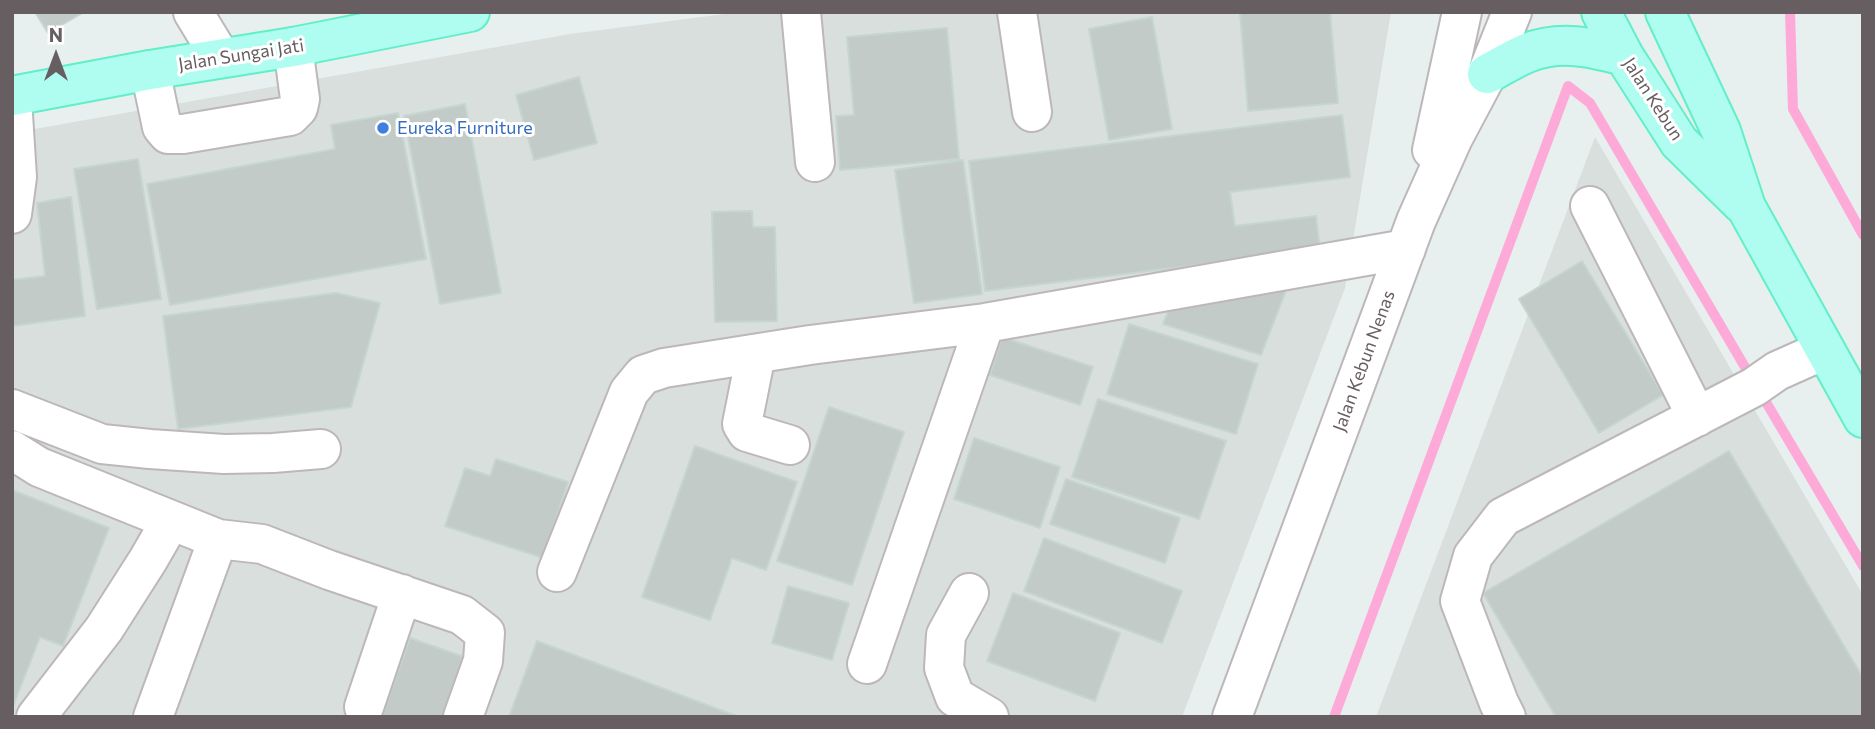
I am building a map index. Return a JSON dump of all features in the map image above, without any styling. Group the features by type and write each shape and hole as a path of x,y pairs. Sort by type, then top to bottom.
{"main road":[{"name":"Jalan Sungai Jati","path":"12,98 470,12"},
{"name":"Jalan Kebun","path":"1601,12 1624,56 1679,142 1746,208"},
{"name":"Jalan Kebun","path":"1665,12 1721,131 1746,208 1863,418"},
{"path":"1687,12 1721,131"},
{"path":"1487,74 1527,53 1561,45 1588,47 1624,56"}],"street":[{"path":"193,12 221,58"},
{"path":"801,12 815,162"},
{"path":"1017,12 1032,112"},
{"path":"557,572 629,392 643,375 664,368 810,345 985,323 1411,235 1462,12"},
{"name":"Jalan Kebun Nenas","path":"1232,717 1411,235 1453,138 1487,74 1512,12"},
{"path":"150,70 162,127 168,134 183,134 290,116 298,108 300,99 293,47"},
{"path":"12,98 17,177 12,214"},
{"path":"1590,206 1696,417"},
{"path":"867,664 985,323"},
{"path":"1506,717 1460,601 1473,556 1503,517 1824,350"},
{"path":"756,354 743,424 747,432 790,445"},
{"path":"12,409 102,444 224,454 321,449"},
{"path":"12,450 39,467 218,538 262,544 461,615 485,633 484,661 463,717"},
{"path":"36,717 104,629 171,520"},
{"path":"153,717 218,538"},
{"path":"969,593 946,635 944,668 955,697 989,717"},
{"path":"364,707 402,594"}],"shaded area":[{"path":"740,12 1391,12 1345,288 1182,717 12,717 12,133 570,34"},
{"path":"1595,137 1863,595 1863,717 1376,717"}],"building":[{"path":"35,12 84,12 48,33"},
{"path":"1240,12 1330,12 1338,103 1248,111"},
{"path":"1152,17 1172,129 1109,140 1089,29"},
{"path":"947,28 959,159 840,170 836,116 854,115 847,37"},
{"path":"579,77 597,143 534,160 516,95"},
{"path":"465,104 501,293 440,304 404,116"},
{"path":"398,113 426,259 170,305 147,184 335,149 331,125"},
{"path":"1342,115 1350,177 1230,192 1235,226 1316,216 1320,250 985,291 969,161"},
{"path":"138,159 161,299 97,309 74,169"},
{"path":"963,160 982,294 914,303 895,170"},
{"path":"71,197 85,316 12,326 12,280 45,276 37,203"},
{"path":"752,211 753,227 775,227 777,321 715,322 712,212"},
{"path":"1582,261 1663,395 1599,433 1519,299"},
{"path":"1287,288 1261,355 1163,324 1175,295"},
{"path":"336,293 380,303 351,407 178,429 163,316"},
{"path":"1129,324 1258,364 1236,434 1107,394"},
{"path":"1002,337 1093,367 1080,405 990,375"},
{"path":"1098,399 1226,441 1199,519 1072,477"},
{"path":"829,407 904,432 852,585 777,561"},
{"path":"974,438 1060,467 1040,528 954,499"},
{"path":"695,446 797,482 766,570 732,558 710,620 642,597"},
{"path":"1729,451 1863,678 1863,717 1556,717 1483,593"},
{"path":"496,459 568,482 543,558 445,526 465,468 490,476"},
{"path":"1066,479 1180,518 1165,563 1050,524"},
{"path":"12,490 109,528 63,646 40,637 12,709"},
{"path":"1044,538 1182,591 1162,643 1024,591"},
{"path":"788,586 849,603 832,660 772,643"},
{"path":"1013,593 1120,633 1095,701 987,661"},
{"path":"410,638 467,658 446,717 382,717"},
{"path":"537,641 739,717 509,717"}],"waterway":[{"path":"1790,12 1793,109 1863,235"},
{"path":"1334,717 1568,86 1590,103 1752,379"},
{"path":"1760,392 1863,566"}],"place":[{"name":"Eureka Furniture","path":"383,128"}]}
